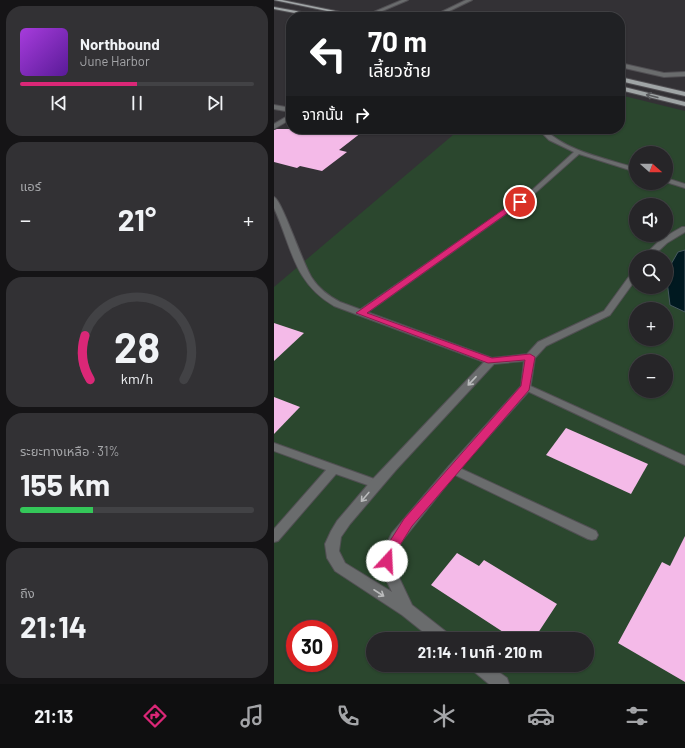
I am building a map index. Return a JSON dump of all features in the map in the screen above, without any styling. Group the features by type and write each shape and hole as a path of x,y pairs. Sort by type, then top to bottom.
{"main road":[{"path":"275,0 338,12"},
{"path":"274,8 296,12"},
{"path":"625,80 685,94"},
{"path":"625,89 685,104"}],"street":[{"path":"376,12 406,0"},
{"path":"444,12 470,0"},
{"path":"625,66 664,75 685,74"},
{"path":"274,107 286,109"},
{"path":"274,127 286,119"},
{"path":"274,199 277,214 297,260 312,287 328,300 491,361 530,357"},
{"path":"654,250 664,241 685,229"},
{"path":"407,610 388,569 389,552 408,523 453,469 526,387 530,357 542,344 607,313 629,283"},
{"path":"435,632 407,610 347,572 332,558 331,551 334,539 343,524 376,484 491,361"},
{"path":"486,672 501,684"}],"lane":[{"path":"546,134 551,139 578,152 629,168"},
{"path":"361,313 532,193 578,152"},
{"path":"673,182 685,186"},
{"path":"526,387 685,461"},
{"path":"274,447 376,484"},
{"path":"274,537 334,469"},
{"path":"453,469 592,535"}],"green space":[{"path":"625,96 685,111 685,684 274,684 274,287 454,134 625,134"}],"water":[{"path":"685,250 685,312 673,306 673,302 670,302 669,294 673,294 673,261 678,252"}],"building":[{"path":"286,129 286,134 360,134 339,150 347,152 322,171 300,166 297,168 274,162 274,130"},
{"path":"274,323 304,333 274,361"},
{"path":"274,397 300,407 274,434"},
{"path":"566,428 648,464 631,494 546,455"},
{"path":"685,536 685,682 618,643 662,562 670,566"},
{"path":"457,553 479,566 484,560 557,604 539,632 503,632 431,585"}],"route":[{"path":"387,561 389,552 397,537 408,523 453,469 526,387 530,357 491,361 361,313 520,202"}]}
